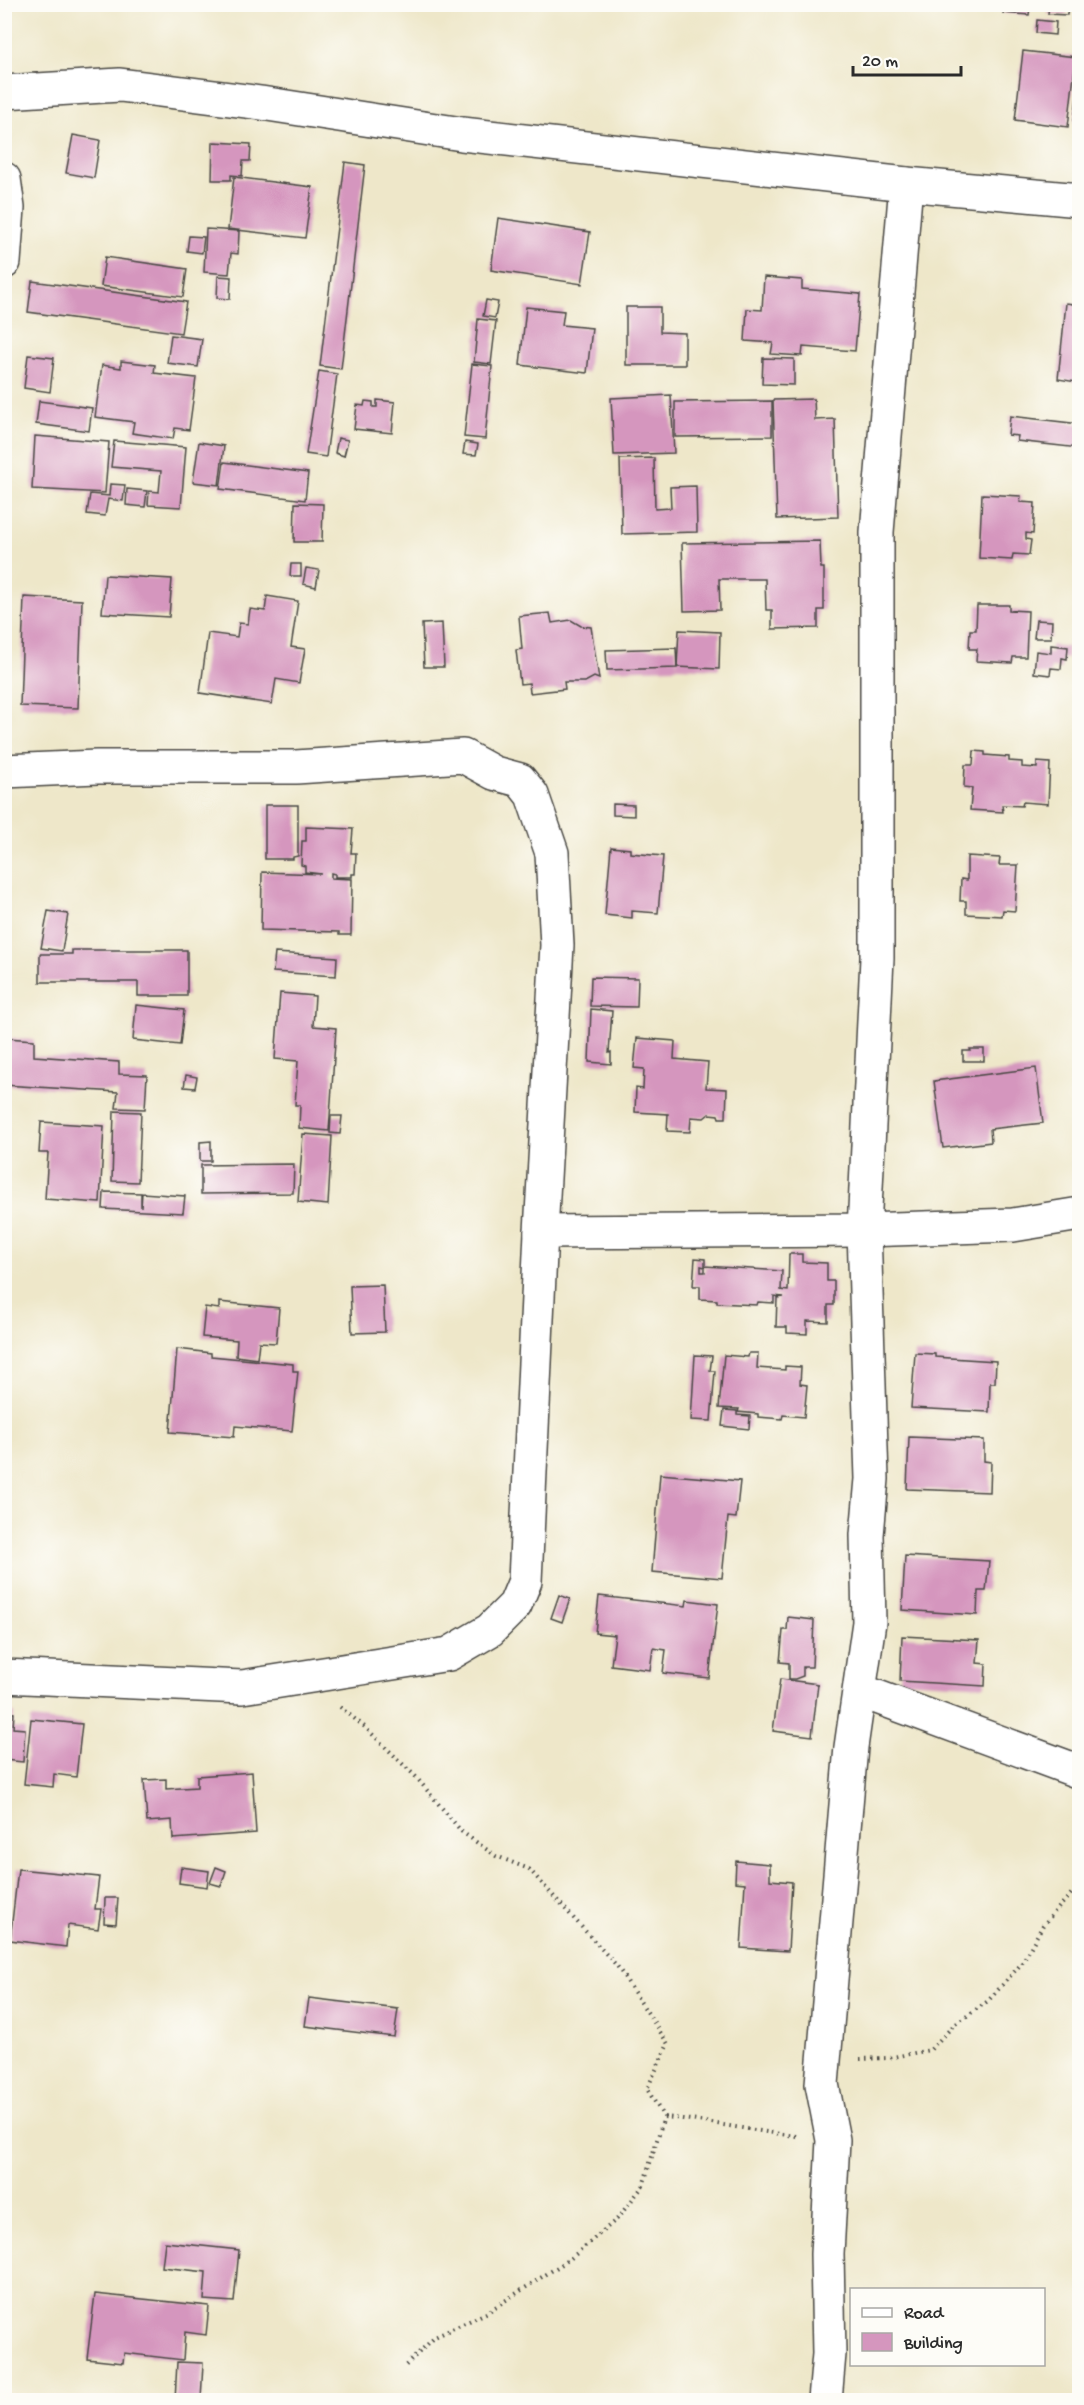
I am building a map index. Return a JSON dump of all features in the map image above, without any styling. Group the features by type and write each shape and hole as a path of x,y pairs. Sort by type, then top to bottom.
{"street":[{"path":"4,92 120,85 261,103 462,134 906,184 1080,200"},
{"path":"4,179 8,208 4,262"},
{"path":"825,2400 830,2354 827,2254 833,2140 822,2084 851,1748 861,1691 869,1622 867,1535 872,1479 864,1230 877,958 877,532 906,184"},
{"path":"4,771 97,766 296,767 463,756 494,773 520,780 532,795 552,852 557,945 525,1581 516,1605 490,1630 449,1654 242,1687 4,1676"},
{"path":"541,1232 864,1230 1013,1225 1080,1214"},
{"path":"861,1691 1080,1772"}],"path":[{"path":"303,1677 366,1728 416,1777 462,1832 496,1856 529,1869 617,1966 668,2044 647,2089 664,2117 643,2186 617,2218 570,2259 486,2313 435,2337 405,2366"},
{"path":"823,2068 853,2060 888,2058 930,2050 953,2026 988,2001 1022,1963 1043,1925 1080,1884"},
{"path":"664,2117 716,2122 760,2131 833,2140"}],"building":[{"path":"1004,4 1045,4 1044,8 1030,7 1029,15 1003,13"},
{"path":"1049,4 1068,4 1067,15 1048,14"},
{"path":"1037,20 1056,22 1055,35 1036,33"},
{"path":"1023,51 1076,57 1068,127 1015,120"},
{"path":"1078,89 1080,89 1080,123 1074,122"},
{"path":"73,135 100,140 94,178 66,173"},
{"path":"213,142 251,144 250,161 243,161 242,176 231,175 231,180 212,180"},
{"path":"345,162 365,165 341,369 320,366"},
{"path":"234,177 312,187 305,238 228,229"},
{"path":"498,218 590,232 582,284 491,270"},
{"path":"206,229 239,231 238,254 231,253 229,274 204,272"},
{"path":"189,236 204,237 202,253 187,251"},
{"path":"105,257 187,269 183,297 101,286"},
{"path":"218,276 231,277 230,299 217,298"},
{"path":"764,277 802,280 802,289 860,294 855,351 803,347 802,356 771,354 773,343 745,341 747,309 762,310"},
{"path":"32,281 186,302 181,333 28,312"},
{"path":"486,300 498,302 495,318 483,316"},
{"path":"1066,303 1080,305 1080,356 1076,382 1058,379"},
{"path":"526,307 564,311 562,325 592,328 587,373 520,365"},
{"path":"626,307 660,307 660,332 685,333 685,365 626,365"},
{"path":"478,319 496,321 491,364 474,362"},
{"path":"171,335 202,339 198,367 167,363"},
{"path":"28,355 54,358 50,392 24,388"},
{"path":"763,358 794,359 794,385 762,384"},
{"path":"121,361 155,365 154,373 196,378 189,430 175,428 173,439 132,433 134,422 95,417 102,365 121,368"},
{"path":"472,364 492,366 485,439 464,437"},
{"path":"319,371 337,374 326,457 306,454"},
{"path":"671,395 674,453 614,455 611,398"},
{"path":"814,399 815,420 835,419 838,517 777,519 773,400"},
{"path":"377,400 395,402 392,433 354,429 357,405 364,406 365,401 373,402 373,407 377,407"},
{"path":"39,401 92,408 89,431 36,424"},
{"path":"772,401 772,436 675,437 675,402"},
{"path":"1010,416 1080,424 1079,448 1017,441 1018,436 1008,435"},
{"path":"35,436 109,442 105,493 32,489"},
{"path":"338,438 348,440 344,456 335,453"},
{"path":"114,441 186,447 181,507 148,505 149,491 159,492 161,471 111,467"},
{"path":"199,442 224,446 219,485 193,482"},
{"path":"465,442 478,444 476,455 463,454"},
{"path":"654,458 655,509 671,508 670,487 696,486 697,532 622,534 620,459"},
{"path":"224,462 308,473 305,500 220,489"},
{"path":"110,484 125,485 123,501 108,499 105,516 87,514 90,494 109,496"},
{"path":"127,489 147,491 145,507 126,505"},
{"path":"982,494 1021,496 1020,502 1035,503 1033,534 1026,533 1026,539 1031,540 1029,555 1013,554 1012,560 979,558"},
{"path":"295,503 323,504 322,542 294,542"},
{"path":"820,541 821,568 824,568 824,610 818,610 818,628 772,629 772,610 766,610 765,579 719,579 720,610 684,611 682,543"},
{"path":"291,564 301,564 301,576 290,576"},
{"path":"306,568 319,570 316,587 303,584"},
{"path":"105,575 172,579 169,617 102,613"},
{"path":"267,596 298,601 291,647 305,649 299,683 276,679 272,704 200,693 208,633 237,637 239,623 248,624 250,609 265,611"},
{"path":"24,597 82,600 78,708 20,706"},
{"path":"977,605 1009,605 1009,610 1028,611 1026,657 1013,657 1012,663 976,661 977,649 969,649 970,630 976,630"},
{"path":"550,613 552,623 571,620 581,626 591,627 599,679 594,677 585,682 564,682 565,689 530,693 529,683 520,684 516,650 522,649 519,616"},
{"path":"1036,620 1052,621 1051,638 1034,638"},
{"path":"442,623 444,667 424,667 422,624"},
{"path":"679,630 720,632 719,669 677,667"},
{"path":"1051,645 1068,647 1067,659 1062,658 1061,669 1051,668 1050,675 1034,673 1036,651 1051,653"},
{"path":"676,648 677,668 607,670 606,650"},
{"path":"974,751 985,752 985,755 1009,757 1009,761 1022,762 1022,767 1037,768 1037,762 1050,763 1048,804 1023,802 1022,806 1002,805 1003,812 970,810 972,788 964,787 965,765 973,765"},
{"path":"613,804 634,805 634,816 613,815"},
{"path":"265,805 298,805 298,856 293,859 265,859"},
{"path":"306,827 353,829 351,853 356,853 355,874 352,874 352,877 335,877 335,874 331,873 331,878 352,879 351,935 339,935 339,932 261,930 262,872 321,874 305,872 305,866 301,865 302,841 306,841"},
{"path":"611,847 630,849 630,853 663,856 658,913 632,911 632,918 605,915"},
{"path":"967,856 1000,858 999,865 1018,865 1015,911 1003,910 1002,916 966,914 966,901 960,901 961,879 967,880"},
{"path":"48,911 68,914 62,951 41,948"},
{"path":"72,950 187,950 187,996 138,996 138,982 40,982 40,954 72,954"},
{"path":"275,953 337,957 336,976 273,972"},
{"path":"591,977 638,978 637,1007 590,1006"},
{"path":"280,993 315,996 313,1026 336,1028 329,1131 299,1128 300,1105 295,1105 298,1061 275,1059"},
{"path":"136,1005 184,1010 180,1045 133,1040"},
{"path":"591,1009 612,1011 609,1053 611,1052 611,1064 589,1062"},
{"path":"7,1038 34,1040 34,1056 119,1062 119,1074 147,1075 145,1109 116,1108 118,1092 4,1085"},
{"path":"637,1038 675,1041 674,1059 708,1062 706,1088 727,1089 726,1118 709,1114 704,1118 691,1117 690,1132 667,1131 668,1114 635,1112 636,1088 643,1089 644,1069 634,1068"},
{"path":"970,1049 984,1049 984,1061 963,1061 963,1051 971,1051"},
{"path":"1036,1068 1043,1123 990,1129 991,1142 943,1148 934,1081"},
{"path":"186,1075 197,1077 195,1088 184,1087"},
{"path":"114,1111 141,1112 138,1182 112,1181"},
{"path":"331,1116 342,1116 340,1134 330,1133"},
{"path":"41,1122 104,1126 100,1203 45,1199 48,1153 39,1153"},
{"path":"303,1134 332,1136 328,1205 298,1202"},
{"path":"211,1141 211,1161 200,1161 200,1142"},
{"path":"294,1164 293,1193 201,1194 201,1165"},
{"path":"104,1192 141,1193 141,1207 142,1193 185,1196 183,1213 103,1209"},
{"path":"789,1254 802,1254 802,1262 827,1263 827,1281 834,1281 834,1305 828,1305 828,1322 807,1321 807,1334 787,1333 787,1327 776,1327 777,1298 784,1297 774,1296 774,1303 758,1302 757,1305 717,1303 717,1300 700,1299 700,1286 693,1286 695,1258 705,1259 705,1266 782,1271 781,1290 788,1291"},
{"path":"383,1285 385,1332 352,1333 350,1286"},
{"path":"219,1302 279,1308 276,1343 259,1342 257,1359 236,1356 237,1340 202,1337 205,1307 219,1309"},
{"path":"177,1349 211,1353 211,1356 293,1364 293,1371 298,1371 292,1431 235,1426 234,1437 170,1432"},
{"path":"749,1353 758,1353 757,1368 785,1370 785,1366 801,1367 800,1384 807,1385 804,1417 783,1415 782,1419 758,1417 758,1414 738,1412 739,1409 719,1408 724,1355 748,1357"},
{"path":"915,1353 935,1354 935,1357 996,1361 995,1383 990,1383 989,1412 911,1408"},
{"path":"695,1355 712,1356 710,1371 715,1371 711,1421 691,1420"},
{"path":"724,1410 737,1411 737,1415 750,1416 749,1429 722,1426"},
{"path":"909,1437 984,1440 984,1461 991,1462 990,1492 907,1489"},
{"path":"660,1474 740,1481 736,1518 728,1517 722,1578 652,1572"},
{"path":"905,1556 989,1561 986,1591 978,1591 977,1615 902,1610"},
{"path":"559,1595 570,1599 562,1622 551,1618"},
{"path":"599,1596 686,1606 687,1600 718,1604 709,1678 663,1673 666,1650 653,1648 650,1670 611,1665 615,1635 595,1633"},
{"path":"788,1617 814,1620 812,1667 803,1667 803,1676 795,1679 789,1679 789,1663 780,1662 783,1630 787,1630"},
{"path":"902,1636 979,1640 977,1663 986,1664 985,1686 900,1681"},
{"path":"780,1679 818,1684 812,1736 773,1731"},
{"path":"4,1712 14,1713 13,1728 25,1729 23,1762 4,1760"},
{"path":"31,1719 82,1724 76,1777 54,1774 53,1787 24,1784"},
{"path":"252,1772 256,1833 173,1839 172,1820 147,1822 144,1780 166,1779 166,1789 197,1787 197,1776"},
{"path":"736,1861 770,1864 770,1880 792,1882 788,1951 741,1948 745,1883 735,1882"},
{"path":"181,1867 209,1871 207,1887 179,1883"},
{"path":"216,1867 226,1871 221,1886 210,1883"},
{"path":"18,1869 99,1877 95,1909 101,1909 98,1929 68,1925 66,1947 10,1940"},
{"path":"105,1898 118,1898 116,1924 104,1923"},
{"path":"309,1998 398,2009 394,2037 305,2026"},
{"path":"165,2242 239,2250 234,2302 204,2300 206,2272 162,2267"},
{"path":"95,2294 209,2306 206,2335 185,2332 183,2360 124,2353 123,2363 87,2359"},
{"path":"177,2362 203,2363 201,2400 175,2400"}]}
